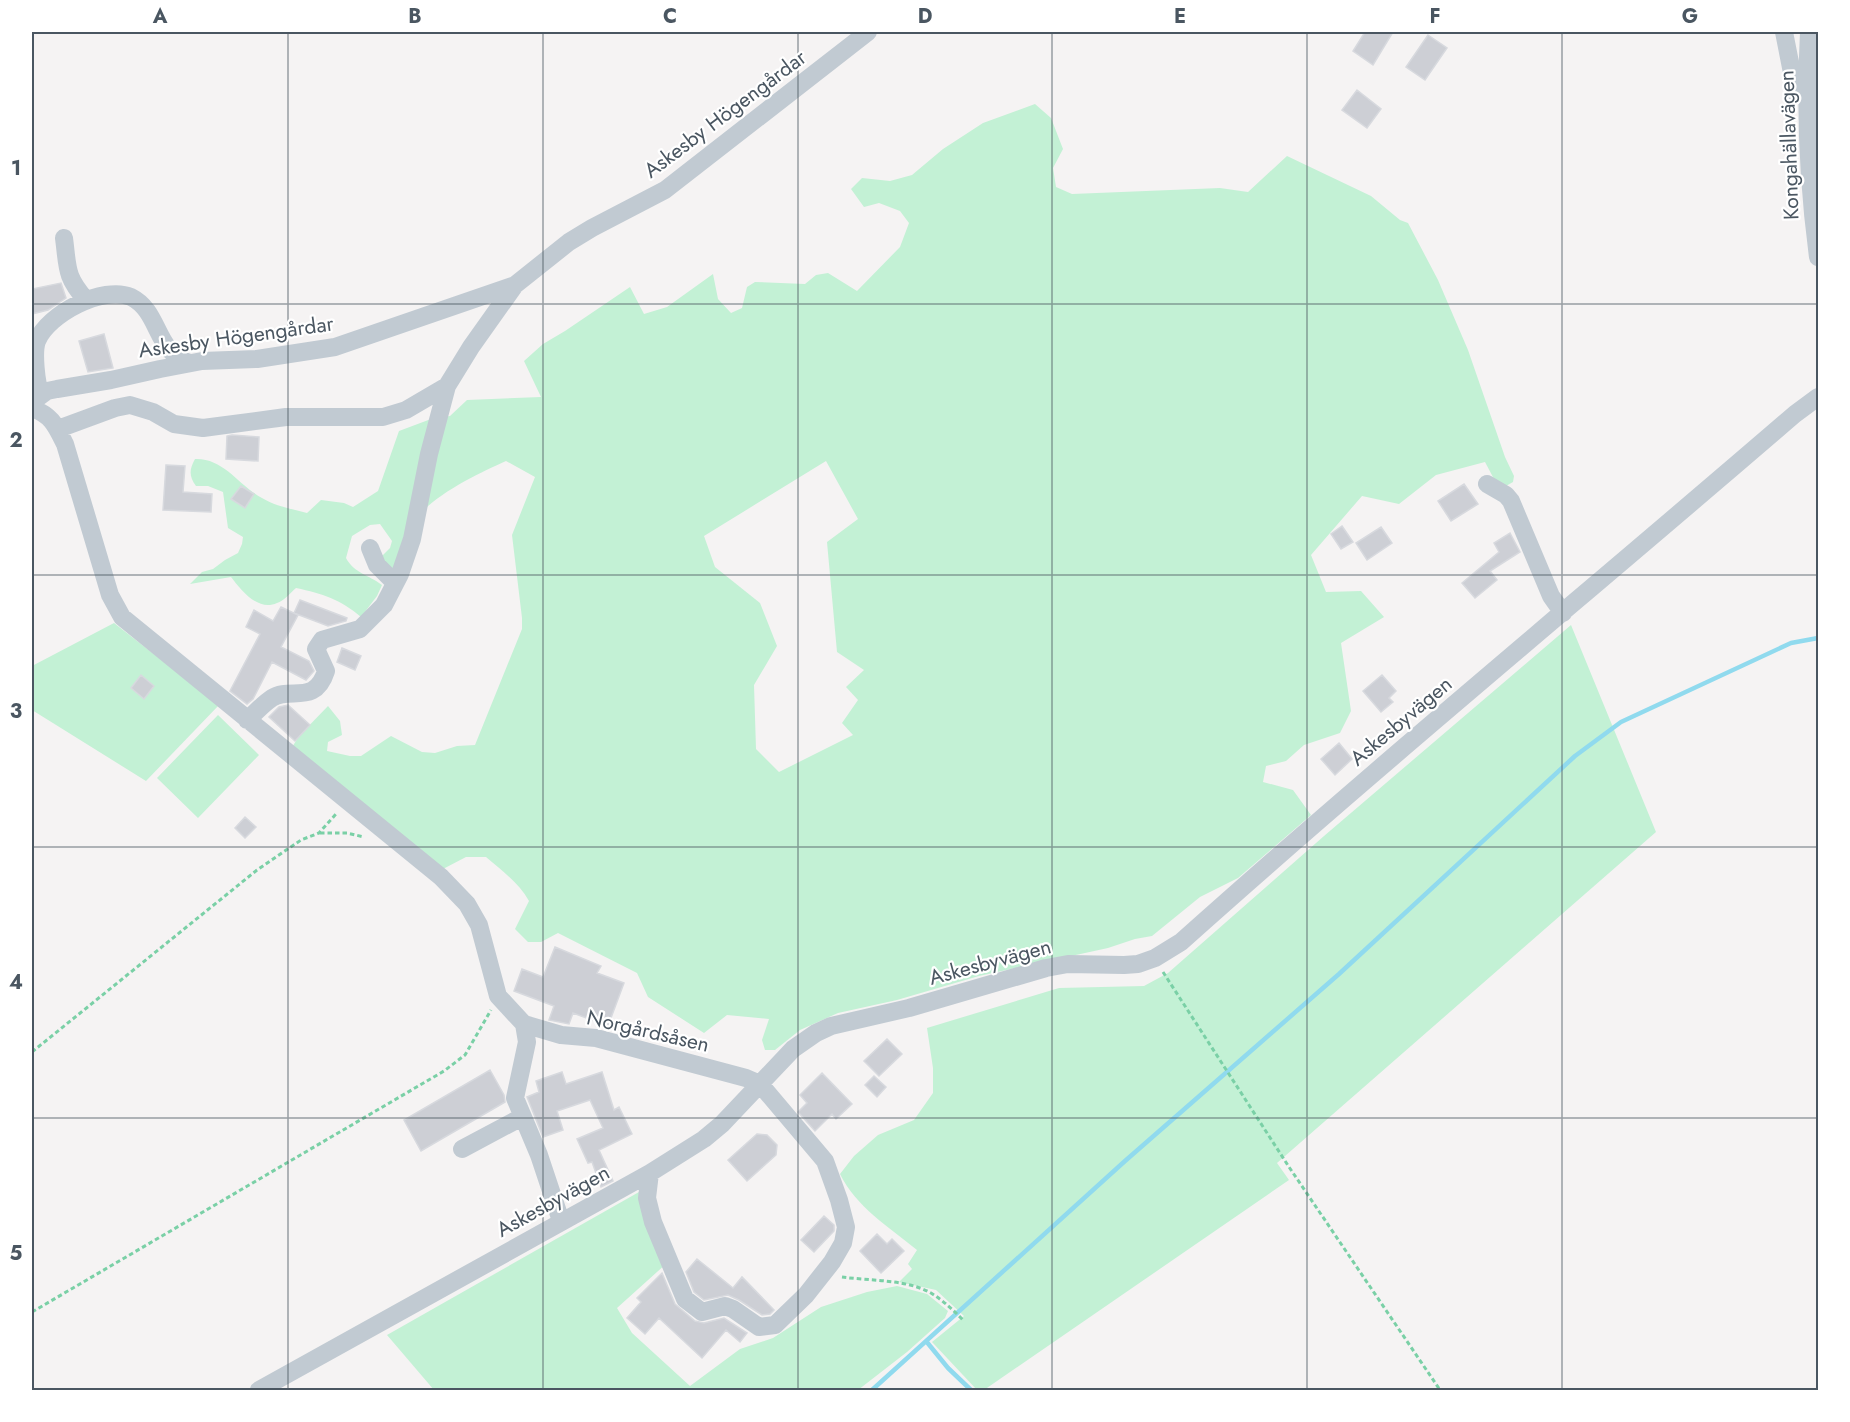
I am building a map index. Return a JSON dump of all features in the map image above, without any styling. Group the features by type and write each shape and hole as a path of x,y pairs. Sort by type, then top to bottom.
{"street":[{"name":"Askesby Högengårdar","path":"248,720 278,695 298,695 319,685 326,671 316,649 322,640 360,629 384,605 412,539 429,454 447,386 471,347 515,285 569,242 665,190 868,32"},
{"path":"1784,32 1796,93 1807,96"},
{"name":"Kongahällavägen","path":"1809,32 1807,96 1809,167 1818,257"},
{"path":"64,238 68,273 86,300"},
{"name":"Askesby Högengårdar","path":"34,402 57,388 111,380 190,363 257,359 335,347 515,285"},
{"path":"190,363 171,354 146,309 132,298 119,294 86,300 53,321 38,339 35,349 37,387 34,402 58,429 65,444 116,609 128,624 441,877 467,904 478,925 498,996 524,1024 527,1042 515,1098 539,1155 561,1221"},
{"name":"Askesby Högengårdar","path":"58,429 115,408 130,405 153,412 174,424 203,428 286,417 383,417 425,401 447,386"},
{"name":"Askesbyvägen","path":"260,1390 650,1173 704,1139 739,1108 798,1045 831,1026 909,1008 1046,968 1068,964 1138,964 1155,958 1181,942 1418,734 1563,614 1795,414 1818,397"},
{"path":"1487,484 1506,495 1511,501 1551,596 1563,614"},
{"path":"370,548 377,565 395,583"},
{"name":"Norgårdsåsen","path":"524,1024 561,1035 596,1038 746,1078 760,1084"},
{"path":"650,1173 647,1198 650,1214 685,1299 702,1312 725,1306 759,1328 775,1325 794,1309 832,1262 843,1243 846,1227 825,1161 760,1084"},
{"path":"462,1149 522,1117"}],"path":[{"path":"32,1052 257,870 301,840 318,833 346,801"},
{"path":"318,833 347,834 390,842 394,839"},
{"path":"1155,958 1288,1167 1440,1390"},
{"path":"32,1312 444,1071 465,1055 498,996"},
{"path":"822,1275 904,1285 929,1292 964,1321"}],"green space":[{"path":"1035,104 1051,118 1063,149 1053,168 1056,187 1072,194 1220,188 1248,192 1287,156 1371,196 1400,220 1408,223 1438,280 1468,350 1505,457 1514,476 1513,482 1506,486 1494,479 1485,462 1436,475 1399,504 1362,496 1311,555 1326,592 1361,591 1384,617 1341,643 1351,711 1340,733 1304,745 1286,761 1266,766 1263,782 1293,790 1311,815 1238,878 1200,897 1152,936 979,976 897,1000 838,1013 800,1030 775,1050 765,1050 762,1040 769,1019 727,1015 704,1033 648,997 637,973 558,933 541,942 528,942 515,929 529,901 515,883 486,857 466,857 443,869 291,749 299,736 328,706 340,721 342,735 328,742 327,751 361,756 391,736 422,752 435,753 457,746 475,745 522,629 512,535 535,477 506,461 443,495 421,513 414,522 395,570 384,566 382,556 390,548 392,541 380,524 370,525 352,536 346,558 349,563 382,585 377,596 361,617 331,598 296,588 282,601 263,605 251,598 231,577 190,584 202,572 213,569 238,553 243,537 228,528 223,492 208,486 196,486 191,470 195,459 214,463 223,467 253,493 267,501 307,513 321,500 344,503 353,507 378,491 399,431 431,419 450,416 467,400 541,397 524,361 543,344 630,287 644,314 667,307 713,274 718,299 731,313 742,308 747,287 755,282 805,284 816,275 828,273 857,291 900,247 909,223 900,211 879,203 864,207 851,189 862,178 890,181 912,175 943,149 983,123","holes":["826,461 858,519 827,542 837,652 864,670 846,687 858,700 842,723 853,735 779,772 756,749 754,685 777,646 760,603 715,567 704,536"]},
{"path":"114,623 219,705 146,781 32,710 32,666"},
{"path":"1571,625 1656,832 1277,1163 1289,1180 984,1390 977,1390 932,1342 964,1316 936,1290 899,1282 912,1269 908,1264 917,1250 864,1206 840,1174 854,1156 878,1135 914,1120 933,1093 933,1068 927,1028 1059,988 1144,986 1168,973"},
{"path":"218,715 259,755 198,818 157,778"},
{"path":"639,1192 667,1263 617,1308 632,1333 690,1386 740,1349 773,1338 821,1307 867,1292 897,1286 927,1294 948,1311 945,1318 907,1352 858,1390 434,1390 387,1335"}],"building":[{"path":"1365,32 1393,32 1373,65 1353,51"},
{"path":"1428,35 1447,48 1425,80 1406,67"},
{"path":"1357,90 1381,109 1367,128 1342,110"},
{"path":"61,283 66,298 48,310 32,314 32,289"},
{"path":"104,334 113,368 88,372 79,341"},
{"path":"227,436 259,437 258,461 226,459"},
{"path":"166,465 185,466 183,492 212,494 211,512 163,510"},
{"path":"1464,484 1478,504 1451,521 1438,501"},
{"path":"241,486 254,494 245,508 231,499"},
{"path":"1342,526 1353,542 1341,549 1331,534"},
{"path":"1381,527 1392,543 1367,560 1356,543"},
{"path":"1510,533 1520,552 1490,571 1497,580 1475,598 1462,583 1499,552 1494,543"},
{"path":"300,600 347,618 346,621 328,626 294,613"},
{"path":"281,607 298,615 281,647 309,661 314,671 306,680 272,662 253,699 247,704 230,691 260,634 246,627 254,610 273,621"},
{"path":"342,648 361,656 355,670 337,662"},
{"path":"141,675 154,686 144,699 131,688"},
{"path":"1382,675 1396,691 1389,698 1393,702 1381,712 1363,691"},
{"path":"288,705 310,725 295,741 269,717 279,707"},
{"path":"1339,743 1352,759 1335,775 1321,759"},
{"path":"245,817 256,827 245,838 235,828"},
{"path":"555,947 601,966 597,973 624,983 608,1026 573,1013 569,1024 549,1020 554,1006 514,991 522,969 543,977"},
{"path":"887,1039 902,1054 879,1076 864,1061"},
{"path":"490,1070 504,1095 505,1102 421,1151 404,1120"},
{"path":"562,1072 566,1084 602,1072 614,1110 619,1107 632,1134 599,1150 613,1181 601,1187 592,1162 588,1163 577,1139 603,1128 590,1100 557,1111 563,1130 543,1137 527,1097 539,1092 536,1081"},
{"path":"822,1073 852,1104 836,1119 832,1114 815,1131 798,1112 807,1103 800,1095"},
{"path":"874,1076 886,1087 877,1097 865,1085"},
{"path":"757,1134 767,1135 777,1145 776,1155 747,1181 728,1160"},
{"path":"824,1216 834,1225 834,1231 814,1252 801,1240"},
{"path":"877,1234 887,1244 892,1239 904,1251 881,1273 860,1251"},
{"path":"697,1259 733,1288 742,1277 774,1310 770,1314 762,1315 728,1295 704,1300 694,1292 686,1272"},
{"path":"662,1273 675,1304 695,1321 704,1323 724,1318 747,1333 740,1342 726,1330 702,1358 659,1318 645,1334 627,1318 641,1302 637,1298"}],"waterway":[{"path":"872,1390 1125,1161 1339,974 1575,756 1621,722 1791,643 1818,638"},
{"path":"926,1341 948,1368 971,1390"}]}
